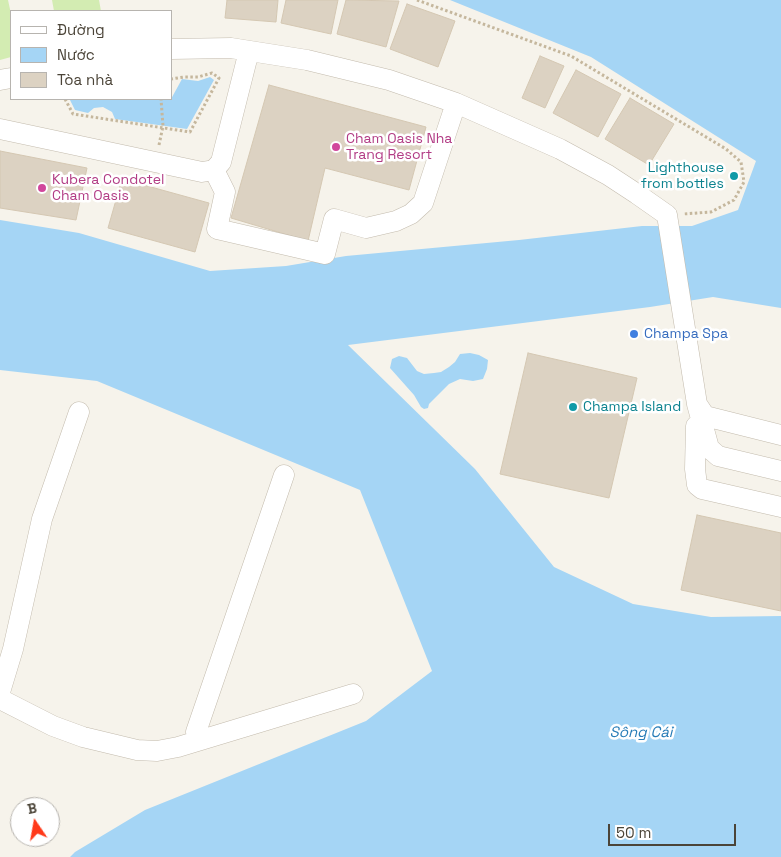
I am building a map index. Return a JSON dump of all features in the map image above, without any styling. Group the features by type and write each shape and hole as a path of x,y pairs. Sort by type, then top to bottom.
{"street":[{"path":"172,49 231,48 249,50 307,60 389,80 456,103 560,149 608,175 668,220 697,404 709,448 718,456 781,471"},
{"path":"0,129 202,172 214,170 221,162 249,50"},
{"path":"214,170 226,192 217,229 325,254 334,219 366,228 396,221 411,214 423,203 456,103"},
{"path":"697,404 706,416 781,436"},
{"path":"697,404 695,469 697,485 702,489 781,507"},
{"path":"0,692 14,649 42,519 79,412"},
{"path":"200,739 196,732 284,475"},
{"path":"0,700 53,726 107,744 137,750 157,751 178,747 353,694"}],"path":[{"path":"417,0 571,56 726,148 741,162 744,182 734,200 711,212 668,220"},
{"path":"66,100 73,114 190,132 219,78 212,72 198,77 172,80"},
{"path":"161,100 163,126"}],"green space":[{"path":"0,0 8,0 10,10 10,57 0,60"},
{"path":"52,0 99,0 101,10 54,10"}],"water":[{"name":"Sông Cái","path":"450,0 781,0 781,308 713,297 650,307 348,345 475,469 554,567 633,604 711,617 781,616 781,857 70,857 75,852 145,810 366,721 432,671 360,490 97,381 0,370 0,220 79,233 210,271 286,266 346,256 519,240 642,226 692,226 738,210 756,161 591,57"},
{"path":"210,77 214,80 187,129 115,119 112,112 103,107 94,108 88,113 75,110 70,100 172,100 182,79 198,81"},
{"path":"470,353 488,360 483,379 473,381 460,379 449,384 429,404 428,408 424,409 390,368 392,359 399,356 407,358 417,371 424,374 441,372 455,362 460,354"}],"building":[{"path":"227,0 278,0 276,22 225,18"},
{"path":"286,0 338,0 331,34 281,23"},
{"path":"346,0 399,1 386,47 337,34"},
{"path":"407,4 455,21 438,67 390,49"},
{"path":"540,56 564,66 545,108 522,98"},
{"path":"576,70 621,94 598,137 553,113"},
{"name":"Cham Oasis Nha Trang Resort","path":"269,85 426,127 409,190 325,168 308,241 231,218"},
{"path":"630,98 674,124 649,165 605,139"},
{"name":"Kubera Condotel Cham Oasis","path":"0,151 87,168 76,220 0,208"},
{"path":"122,179 209,203 195,252 108,228"},
{"name":"Champa Island","path":"528,353 637,378 609,498 500,474"},
{"path":"697,515 781,533 781,611 681,590"}],"place":[{"name":"Cham Oasis Nha Trang Resort","path":"336,147"},
{"name":"Lighthouse from bottles","path":"734,176"},
{"name":"Kubera Condotel Cham Oasis","path":"42,188"},
{"name":"Champa Spa","path":"634,334"},
{"name":"Champa Island","path":"573,407"}]}
